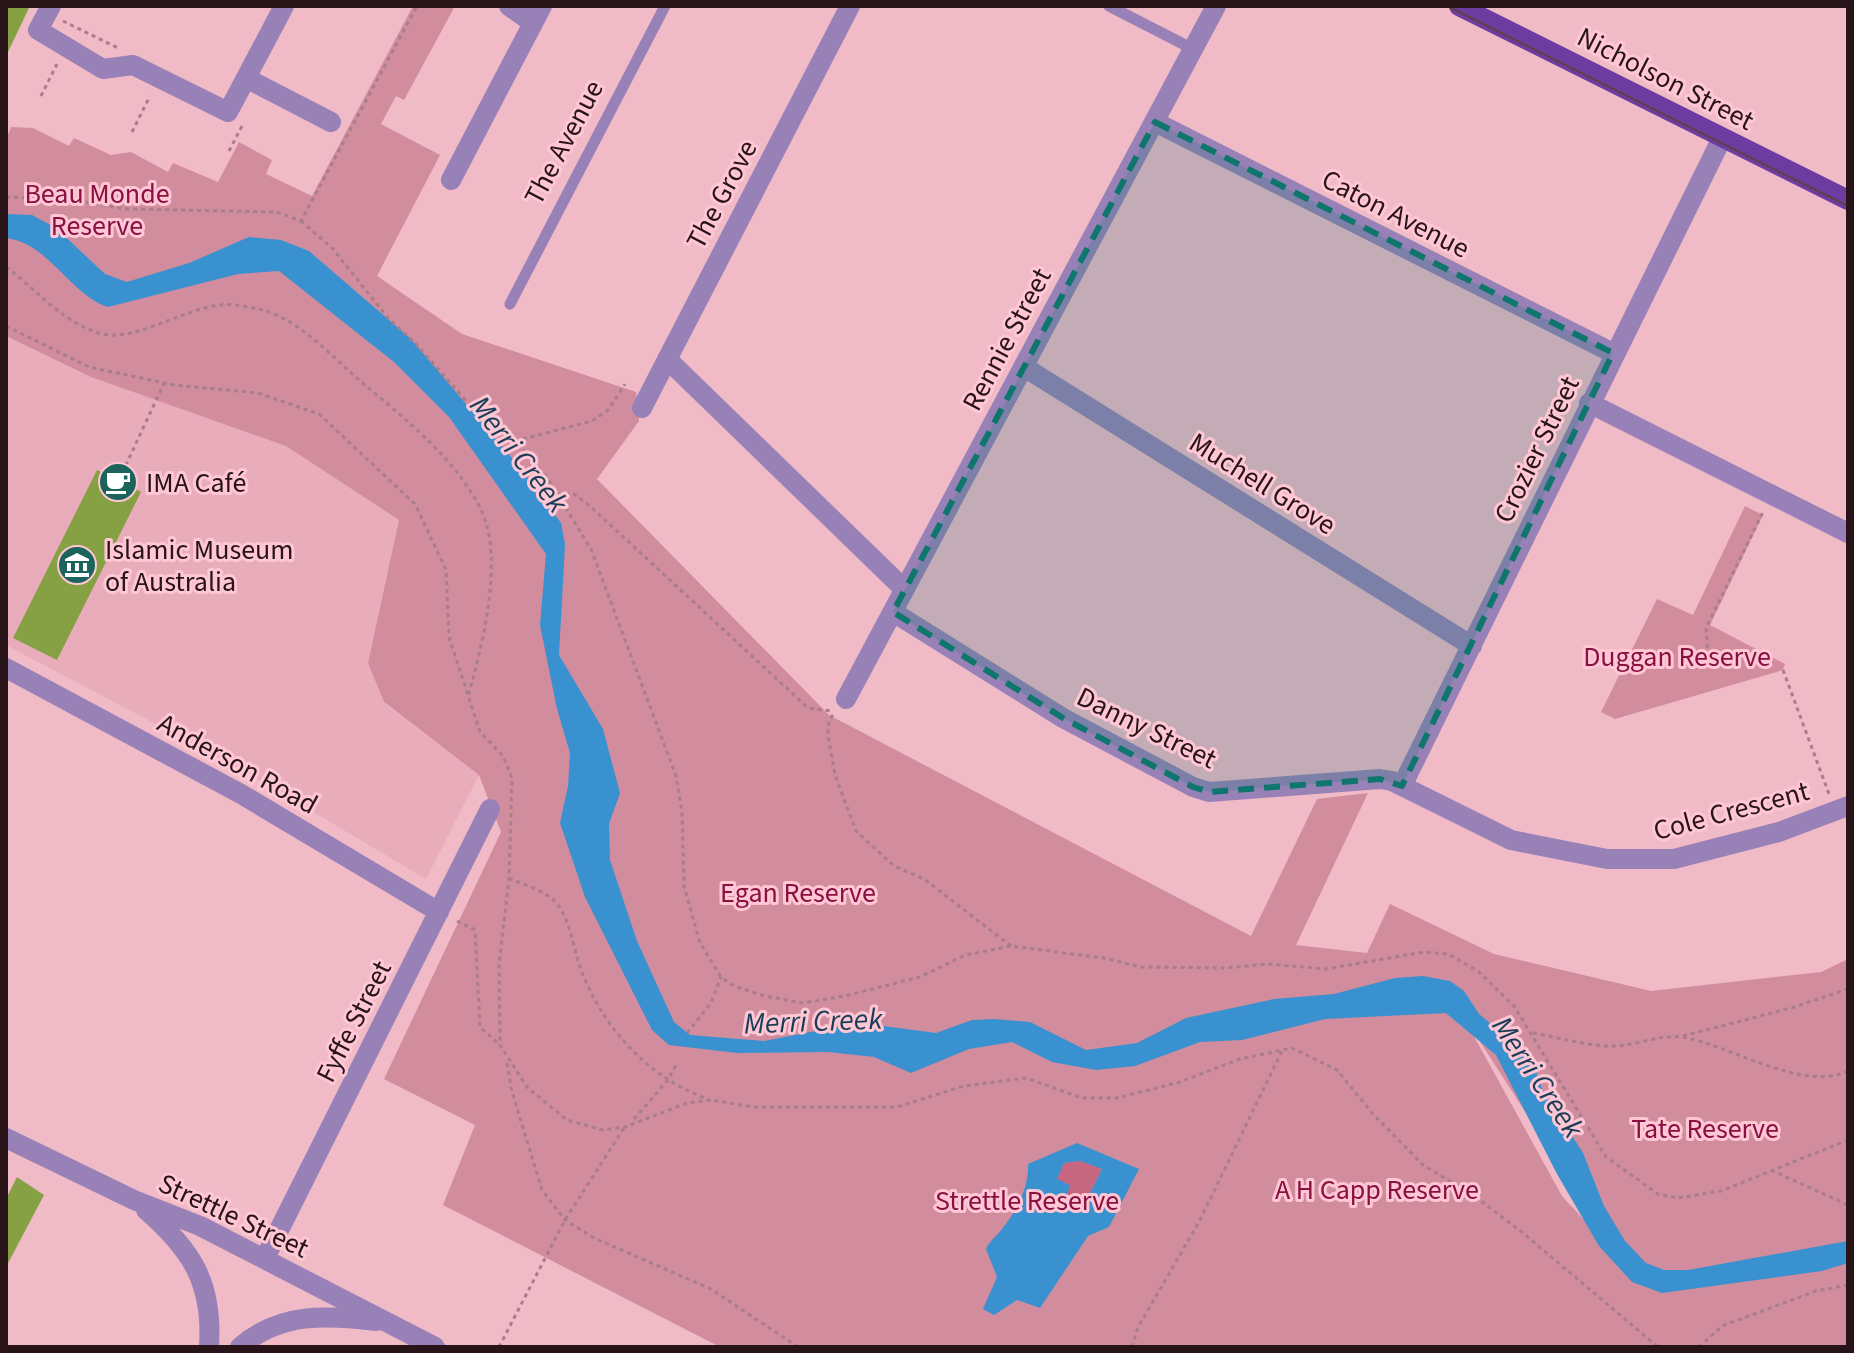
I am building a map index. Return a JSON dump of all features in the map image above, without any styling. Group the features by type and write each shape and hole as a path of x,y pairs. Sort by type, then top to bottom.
{"main road":[{"name":"Nicholson Street","path":"1459,6 1848,200"}],"street":[{"path":"51,6 38,30 103,69 133,65 228,112 284,6"},
{"path":"451,180 537,14 509,6"},
{"name":"The Grove","path":"642,408 850,6"},
{"name":"Rennie Street","path":"841,705 1216,6"},
{"path":"246,78 331,122"},
{"name":"Caton Avenue","path":"1155,122 1613,353"},
{"name":"Crozier Street","path":"1402,786 1613,353 1722,138"},
{"path":"667,359 904,589"},
{"name":"Muchell Grove","path":"1024,367 1472,646"},
{"path":"1589,403 1848,533"},
{"name":"Danny Street","path":"893,612 1063,718 1193,787 1209,792 1380,779 1402,786"},
{"name":"Anderson Road","path":"6,668 241,794 439,912"},
{"name":"Cole Crescent","path":"1402,786 1511,840 1607,859 1674,859 1779,832 1842,808"},
{"name":"Fyffe Street","path":"265,1258 490,809"},
{"name":"Strettle Street","path":"6,1138 134,1200 200,1226 435,1347"},
{"path":"134,1200 163,1225 193,1259 210,1305 209,1347"},
{"path":"240,1347 269,1327 299,1318 333,1317 389,1322"}],"lane":[{"name":"The Avenue","path":"510,304 665,6"},
{"path":"1109,6 1193,49"}],"path":[{"path":"301,221 417,6"},
{"path":"41,96 51,76"},
{"path":"132,132 146,104"},
{"path":"229,151 244,122"},
{"path":"6,197 74,200 125,209 277,212 301,221 333,249 388,318 417,345 477,414 515,441 557,494 591,549 665,742 680,792 684,886 690,917 700,943 721,977 734,986 802,1003 920,977 965,955 1011,946 1103,958 1141,967 1268,964 1326,969 1424,952 1448,954 1478,971 1514,1006 1606,1157 1644,1187 1658,1194 1677,1198 1700,1196 1848,1140"},
{"path":"6,267 70,321 100,334 127,337 146,326 221,304 265,310 304,333 381,398 465,482 483,515 490,552 490,590 468,697"},
{"path":"6,326 89,367 164,383 258,393 319,414 415,504 446,570 449,637 480,732 503,756 512,778 509,878 499,965 500,1045"},
{"path":"119,480 164,383"},
{"path":"515,441 592,421 608,410 625,384"},
{"path":"557,494 574,494 601,516 808,708 841,705"},
{"path":"1708,656 1706,628 1763,512"},
{"path":"1783,670 1842,808"},
{"path":"828,735 835,775 856,831 894,866 924,879 1011,946"},
{"path":"509,878 556,903 568,925 587,984 617,1033 635,1054 678,1088 711,1100 753,1107 897,1107 964,1086 1026,1078 1082,1098 1117,1098 1180,1082 1240,1059 1292,1048 1337,1070 1373,1114 1423,1165 1473,1195 1511,1224 1658,1347"},
{"path":"439,912 475,930 480,1027 500,1045 527,1087 567,1120 603,1130 625,1127"},
{"path":"687,1033 711,1003 721,977"},
{"path":"1533,1033 1608,1047 1679,1037 1791,1008 1848,989"},
{"path":"1679,1037 1743,1054 1795,1074 1838,1076 1848,1071"},
{"path":"1132,1347 1138,1327 1199,1222 1283,1050"},
{"path":"507,1059 512,1092 542,1190 565,1220 594,1238 711,1289 798,1347"},
{"path":"499,1347 565,1220 625,1127 668,1080 677,1063"},
{"path":"632,1122 687,1103 711,1100"},
{"path":"1771,1170 1848,1205"},
{"path":"1699,1347 1722,1326 1816,1291 1848,1285"}],"highlighted area":[{"path":"1155,122 1613,353 1402,786 1380,779 1209,792 1193,787 1063,718 893,612"}],"shaded area":[{"path":"6,336 91,377 286,446 399,520 368,663 384,703 479,775 426,879 241,769 6,645"},
{"path":"1080,1161 1102,1169 1087,1199 1066,1195 1056,1180 1064,1163"}],"green space":[{"path":"413,6 455,6 404,100 396,96 381,124 440,155 377,276 462,334 636,392 639,421 597,479 829,715 1251,936 1317,799 1368,793 1296,945 1367,953 1390,904 1494,954 1651,991 1821,972 1848,959 1848,1347 720,1347 443,1205 475,1125 384,1079 501,832 479,775 384,702 368,663 399,520 286,446 91,377 6,336 6,140 11,127 33,128 69,146 74,138 111,155 131,152 168,172 173,163 218,182 239,142 272,160 266,174 312,196","holes":["1466,1020 1620,1259 1562,1196"]},
{"name":"Duggan Reserve","path":"1745,506 1763,515 1710,625 1785,664 1783,670 1615,719 1601,712 1657,599 1693,615"}],"water":[{"name":"Merri Creek","path":"6,214 32,215 56,228 105,274 127,282 189,263 249,237 281,240 309,251 411,339 527,476 561,523 565,544 559,655 603,729 620,793 609,824 610,860 637,941 674,1022 690,1035 764,1041 842,1026 876,1025 936,1033 972,1020 994,1019 1030,1022 1086,1050 1137,1043 1186,1018 1274,999 1334,994 1395,978 1423,976 1450,981 1464,991 1479,1014 1531,1057 1543,1091 1583,1153 1604,1206 1625,1241 1646,1263 1664,1270 1688,1270 1848,1241 1848,1263 1822,1271 1662,1293 1632,1282 1599,1246 1557,1174 1496,1055 1446,1013 1325,1019 1242,1040 1200,1042 1135,1066 1096,1070 1052,1062 1012,1042 969,1049 911,1073 874,1057 828,1052 737,1053 669,1045 652,1030 585,897 560,823 568,786 570,753 557,709 540,625 546,554 449,417 394,362 279,271 238,274 108,307 94,301 35,249 6,238"},
{"path":"1077,1143 1139,1169 1109,1227 1088,1236 1040,1308 1017,1300 994,1315 983,1309 997,1277 986,1249 1017,1206 1024,1190 1028,1164","holes":["1080,1161 1102,1169 1087,1199 1067,1195 1070,1185 1057,1179 1064,1163"]}],"building":[{"path":"6,6 30,6 6,56"},
{"name":"Islamic Museum of Australia","path":"97,470 141,492 57,660 13,638"},
{"path":"17,1177 44,1195 6,1267 6,1199"}],"tram line":[{"path":"1447,6 1848,206"}],"place":[{"name":"IMA Café","path":"118,482"},
{"name":"Islamic Museum of Australia","path":"77,565"}],"park label":[{"name":"Beau Monde Reserve","path":"97,209"},
{"name":"Egan Reserve","path":"798,892"},
{"name":"Tate Reserve","path":"1705,1128"},
{"name":"A H Capp Reserve","path":"1377,1189"},
{"name":"Strettle Reserve","path":"1027,1200"}]}
